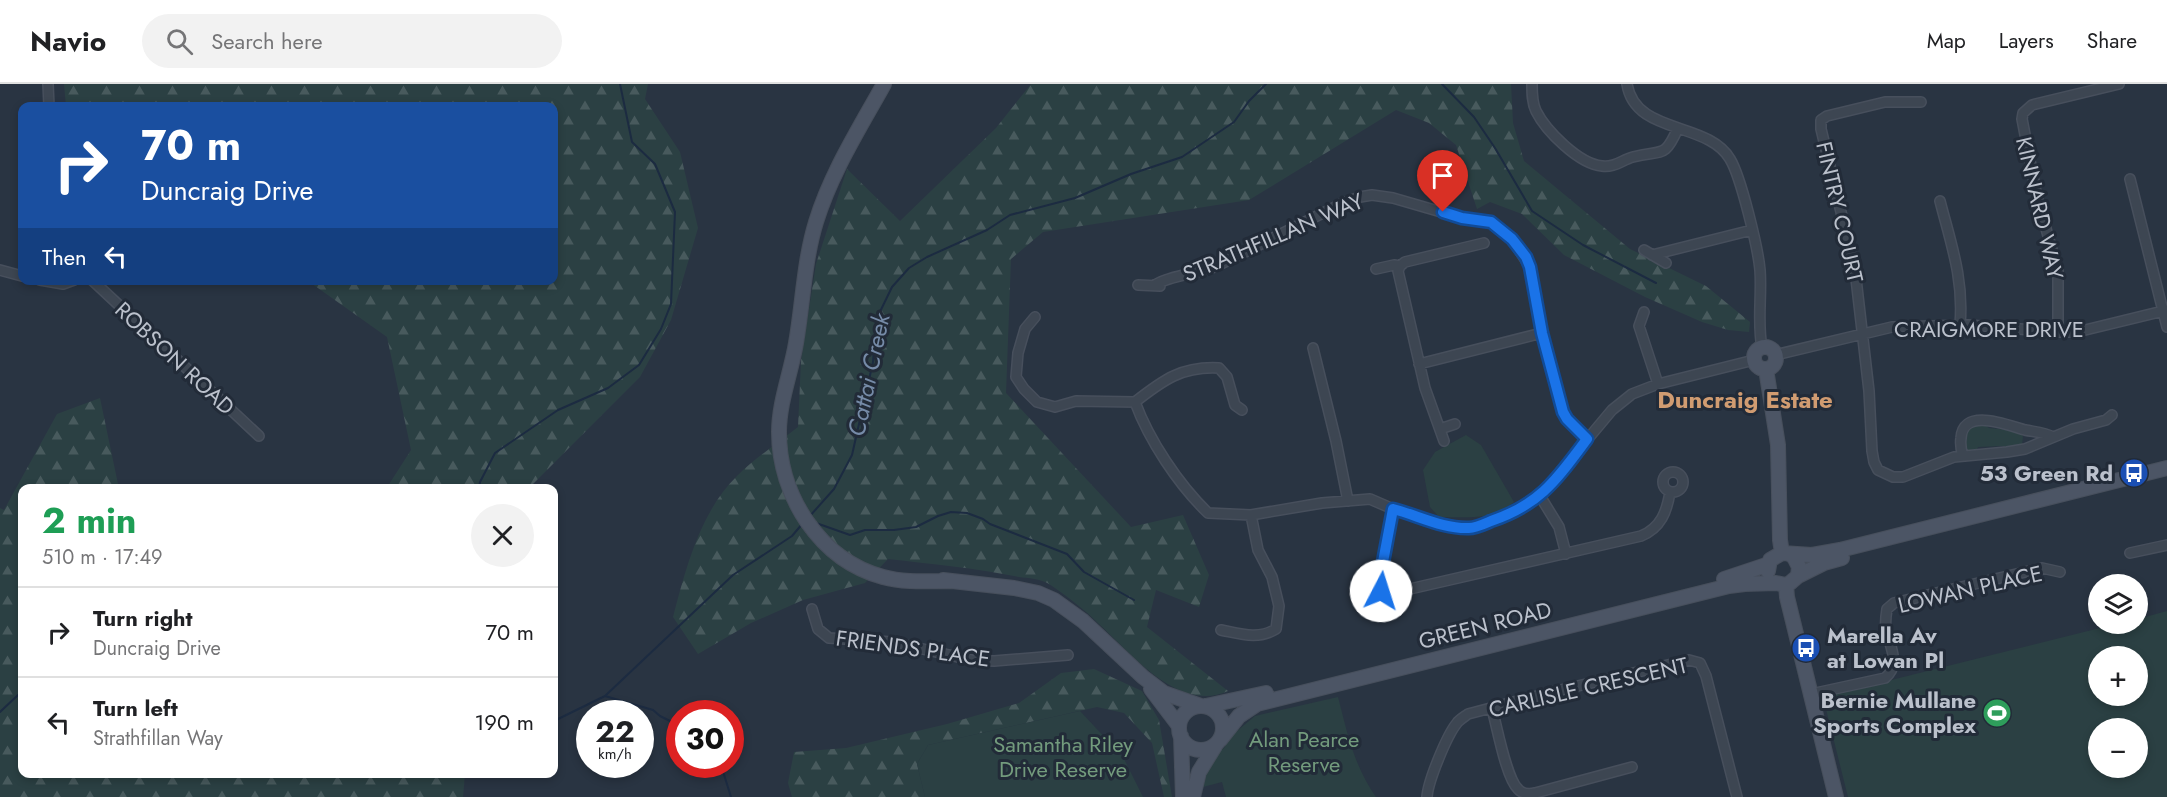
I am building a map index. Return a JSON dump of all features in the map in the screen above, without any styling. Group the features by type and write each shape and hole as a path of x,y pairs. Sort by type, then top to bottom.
{"main road":[{"path":"884,84 836,173 818,216 808,258 789,377 787,433 789,459 800,503 818,537 839,550 860,568 880,576 898,580 951,581 1014,588 1038,593 1054,600 1096,632 1143,677 1164,693 1214,709 1222,720 1223,734 1218,742 1208,749 1196,750 1187,745 1143,677"},
{"path":"1762,348 1768,348 1775,355 1775,362 1766,369 1758,367 1754,360 1756,351 1762,348"},
{"path":"1766,369 1778,445 1785,554"},
{"path":"1836,797 1787,597 1781,584 1768,574 1768,564 1773,557 1785,554 1812,555 1848,548 2167,468"},
{"path":"1781,584 1794,581 1798,576 1824,563 2167,478"},
{"path":"1785,554 1798,562 1798,576"},
{"name":"GREEN ROAD","path":"1204,706 1245,698 1727,578 1768,564"},
{"name":"GREEN ROAD","path":"1193,797 1199,772 1218,742 1239,716 1257,704 1729,586 1781,584"},
{"path":"1183,797 1180,731 1186,712 1193,707 1204,706"}],"street":[{"path":"48,84 49,102"},
{"path":"1532,84 1535,109 1546,128 1577,156 1603,167 1618,164 1630,158 1660,153 1670,147 1678,128"},
{"path":"1627,84 1633,101 1643,112 1718,146 1730,157 1736,170 1752,230 1760,271 1759,330 1762,348"},
{"name":"KINNARD WAY","path":"2058,332 2058,271 2037,196 2022,119 2023,113 2032,105 2119,84"},
{"name":"FINTRY COURT","path":"1863,333 1855,270 1821,129 1821,120 1827,116 1885,102 1921,102"},
{"path":"2130,179 2165,310 2167,327"},
{"name":"STRATHFILLAN WAY","path":"1138,285 1155,285 1210,269 1341,204 1360,197 1372,195 1393,198 1462,218 1491,222 1512,239 1530,267 1542,333 1563,412 1587,439"},
{"path":"1940,201 1959,273 1962,307 1960,325"},
{"path":"1666,263 1648,253 1752,230"},
{"path":"1444,441 1419,364 1398,275 1400,266 1405,262 1484,243"},
{"path":"1376,269 1400,266"},
{"path":"0,270 18,275"},
{"name":"ROBSON ROAD","path":"97,285 259,436"},
{"name":"CRAIGMORE DRIVE","path":"1775,355 1892,327 1960,325 2077,332 2165,310"},
{"path":"1644,312 1639,326 1658,384"},
{"path":"1035,317 1025,329 1018,353 1016,377 1037,402 1056,407 1076,401 1135,402 1157,385 1184,371 1194,368 1219,368 1227,377 1235,405 1242,410"},
{"path":"1419,364 1542,333"},
{"path":"1863,333 1874,462 1878,470 1893,477 1903,477 1954,456 2007,452 2025,448 2073,429 2106,420 2112,415"},
{"path":"1313,348 1348,501"},
{"path":"1135,402 1144,425 1185,487 1208,513 1251,515 1370,499 1393,509 1445,525 1471,528 1519,510 1540,496 1587,439 1623,401 1642,389 1754,360"},
{"path":"1963,456 1960,449 1962,429 1968,422 1976,420 2000,422 2053,437"},
{"path":"1440,429 1455,423"},
{"path":"1393,509 1379,583 1381,591 1388,594 1646,534 1662,519 1670,492"},
{"path":"1540,496 1559,527 1566,554"},
{"path":"1221,630 1251,636 1267,634 1276,629 1279,606 1272,577 1258,550 1251,515"},
{"path":"2130,554 2167,545"},
{"name":"LOWAN PLACE","path":"1811,694 1885,678 1892,672 1894,655 1886,626 1886,617 1887,609 1894,603 2042,568 2060,572"},
{"name":"FRIENDS PLACE","path":"812,609 818,629 829,638 892,642 971,660 994,661 1068,655"},
{"name":"CARLISLE CRESCENT","path":"1427,797 1428,787 1457,722 1468,714 1689,660 1700,663 1706,676 1737,797"},
{"path":"1492,709 1509,774 1518,790 1528,794 1535,793 1632,767"}],"green space":[{"path":"64,84 648,84 645,99 680,152 698,228 671,320 640,377 533,484 389,484 411,450 387,337 314,285 558,285 558,102 66,102"},
{"path":"1031,84 1511,84 1513,123 1524,161 1630,249 1706,286 1750,322 1749,332 1728,330 1702,322 1645,297 1564,255 1522,214 1490,202 1477,209 1456,145 1429,123 1396,110 1249,200 1043,232 1011,259 1006,393 1131,527 1183,515 1209,575 1199,607 1156,590 1147,627 1228,691 1210,696 1192,694 1174,688 1141,664 1087,613 1046,582 970,569 888,559 865,583 803,600 751,623 698,654 673,617 683,579 704,524 724,490 751,463 798,427 801,361 816,264 847,169 900,221 996,128"},
{"path":"100,398 118,484 18,484 57,414"},
{"path":"1970,424 1984,424 1989,428 2020,431 2023,437 2022,444 2016,449 2002,446 1978,447 1976,451 1965,451 1962,438"},
{"path":"1466,435 1481,445 1514,502 1498,512 1479,517 1439,517 1430,507 1423,470 1435,452"},
{"path":"18,485 18,778 465,778 463,797 0,797 0,508 4,510"},
{"name":"Bernie Mullane Sports Complex","path":"2167,611 2167,797 1848,797 1823,697 2088,631 2088,634 2148,634 2148,616"},
{"path":"1094,669 1142,691 1159,720 1172,797 1164,797 1152,743 1124,713 1097,707 928,745 917,764 925,797 792,797 788,783 794,752 846,748 947,724 1019,703 1061,673"},
{"name":"Alan Pearce Reserve","path":"1338,697 1357,761 1376,797 1226,797 1222,782 1203,787 1210,760 1224,748 1230,737 1255,716"},
{"name":"Samantha Riley Drive Reserve","path":"1080,711 1123,757 1143,797 925,797 917,764 928,745"}],"waterway":[{"path":"480,484 495,453 558,410 608,388 639,365 661,329 671,304 675,212 655,164 632,142 620,84"},
{"name":"Cattai Creek","path":"809,517 834,489 852,455 873,362 876,320 892,287 909,268 927,257 987,230 1010,215 1075,198 1131,174 1182,157 1234,122 1249,101 1266,84"},
{"path":"1442,84 1474,117 1532,211 1583,245 1656,283"},
{"path":"816,523 850,535 865,530 916,527 951,512 967,513 1067,554 1084,572 1134,600"},
{"name":"Cattai Creek","path":"558,719 605,696 733,575 792,536 803,523"},
{"name":"Cattai Creek","path":"0,712 18,695"},
{"path":"605,696 653,710 666,719"},
{"path":"725,778 731,797"}],"place":[{"name":"53 Green Rd","path":"2134,473"},
{"name":"Marella Av at Lowan Pl","path":"1806,648"},
{"name":"Bernie Mullane Sports Complex","path":"1997,713"}],"district":[{"name":"Duncraig Estate","path":"1745,400"}],"route":[{"path":"1381,591 1379,583 1393,509 1445,525 1471,528 1505,517 1540,496 1587,439 1567,419 1560,404 1526,257 1512,239 1491,222 1462,218 1443,212"}]}
